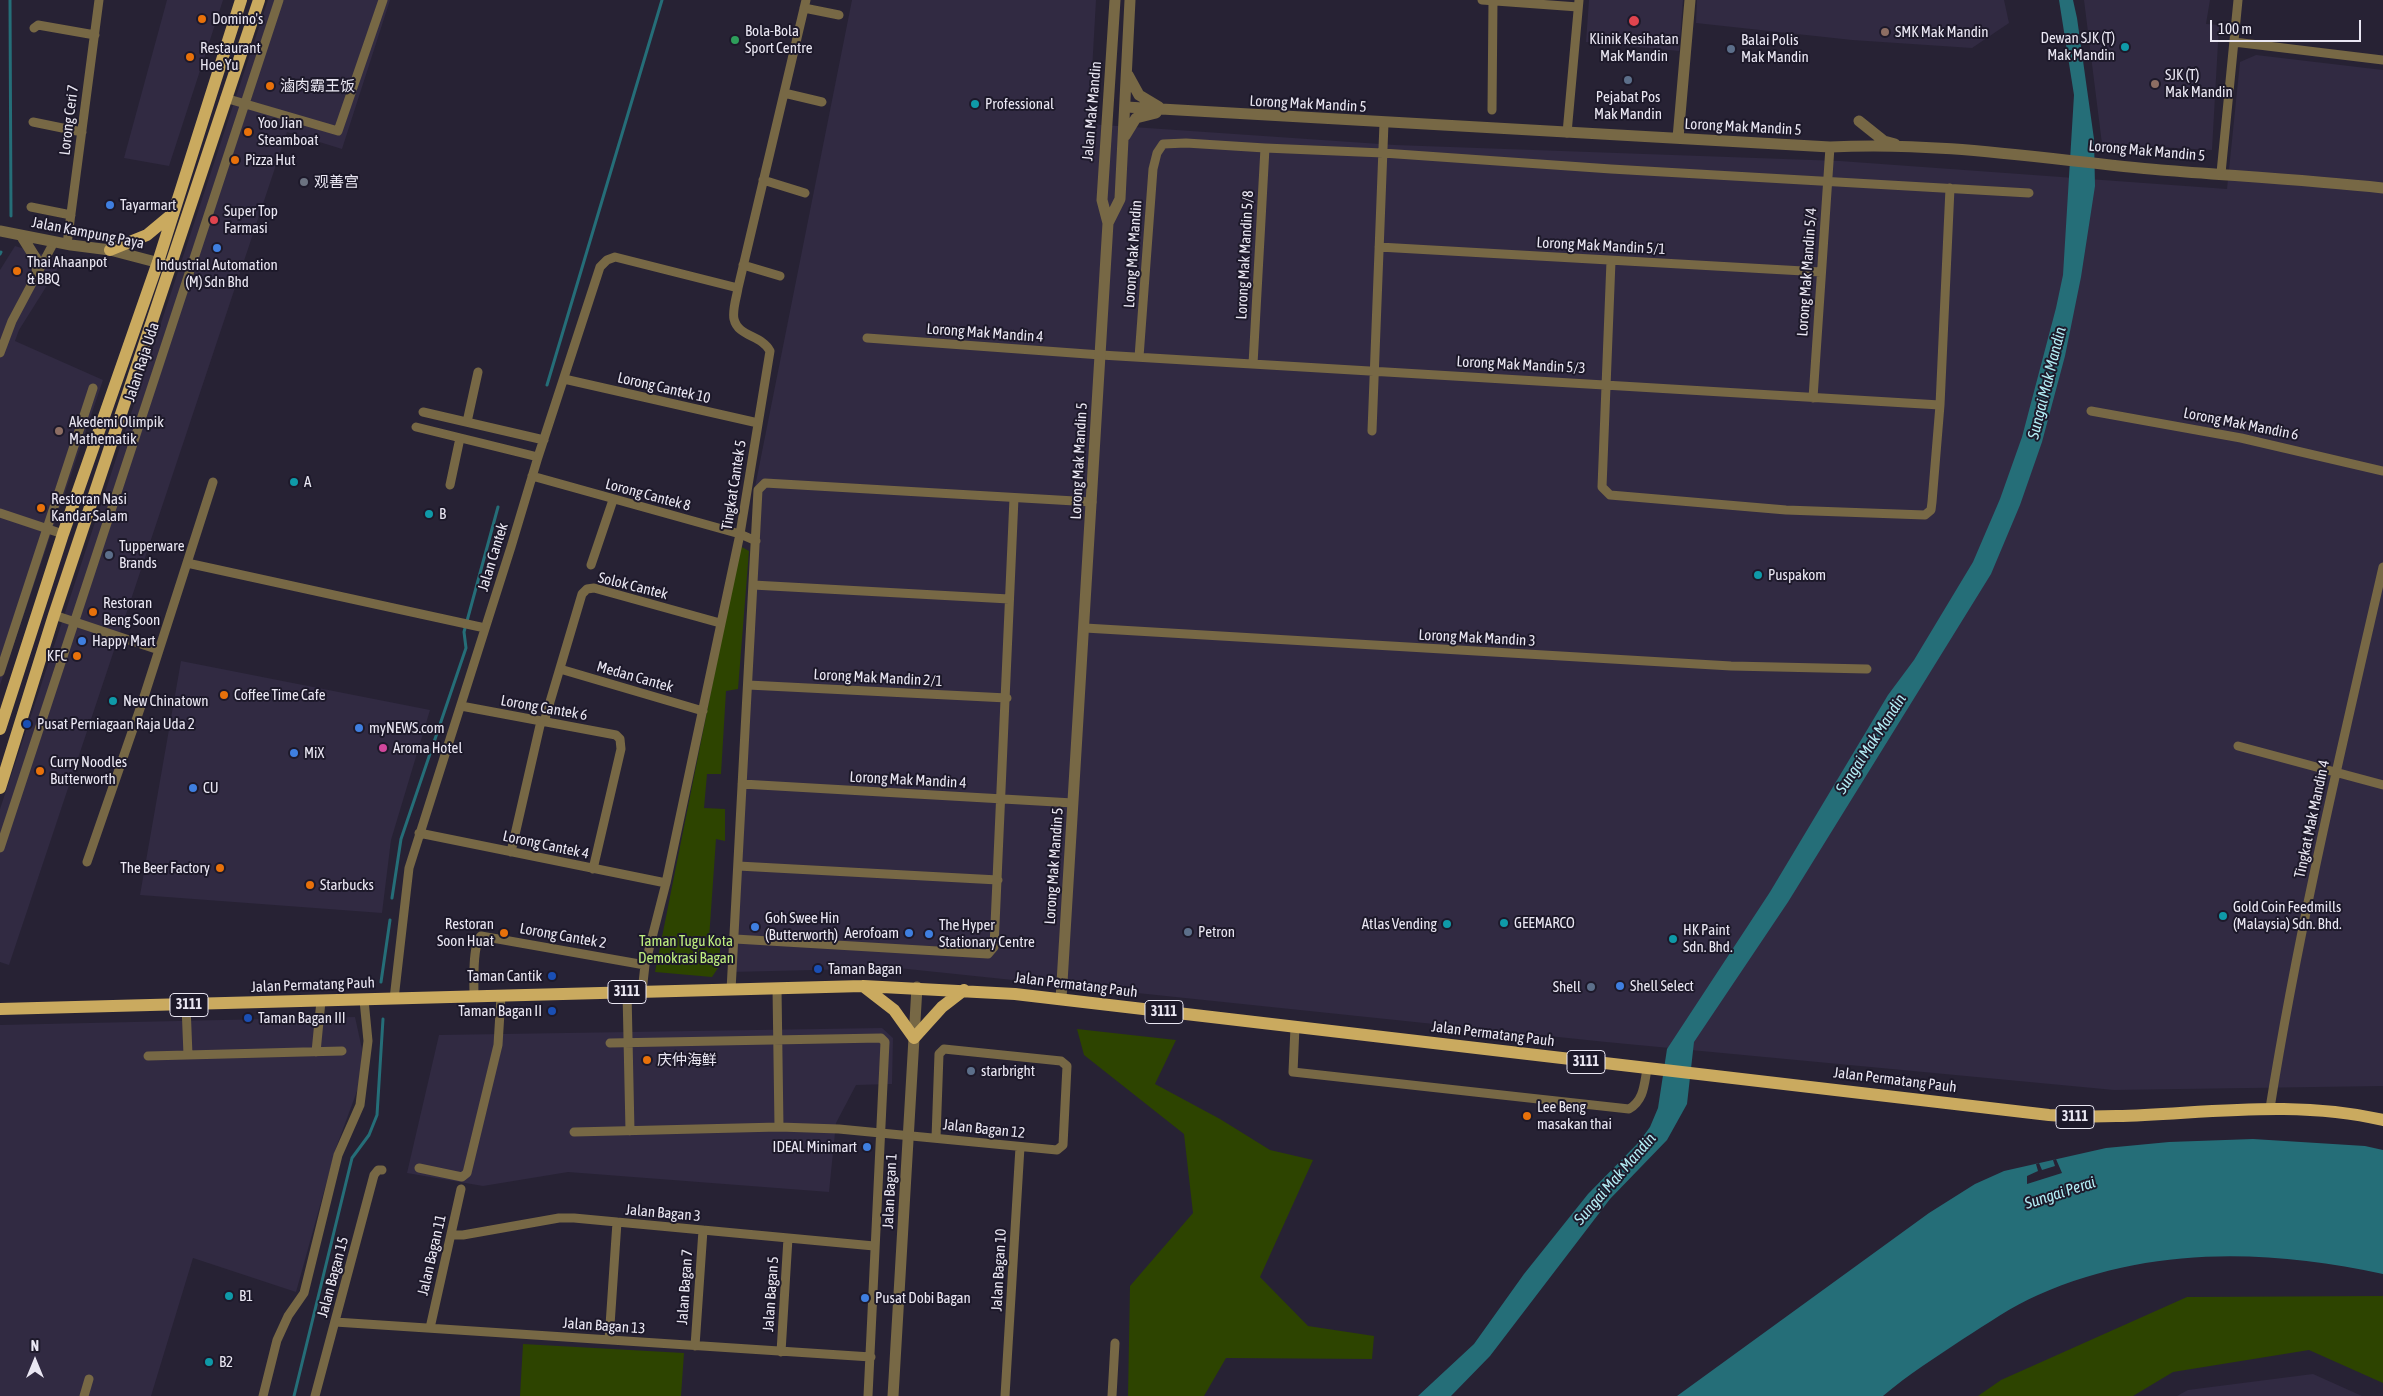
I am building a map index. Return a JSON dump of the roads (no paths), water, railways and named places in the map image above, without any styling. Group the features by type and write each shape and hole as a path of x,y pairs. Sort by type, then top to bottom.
{"main road":[{"name":"Jalan Raja Uda","path":"0,729 63,534 158,262 241,0"},
{"name":"Jalan Raja Uda","path":"0,788 54,615 259,0"},
{"path":"110,250 147,234 172,215"},
{"path":"863,986 894,1010 914,1038 942,1006 964,990"},
{"name":"Jalan Permatang Pauh","path":"2,1009 777,988 917,987 1061,1000 1663,1071 2081,1117 2270,1108 2320,1110 2383,1120"}],"street":[{"name":"Lorong Ceri 7","path":"67,244 99,0"},
{"name":"Jalan Raja Uda","path":"0,848 243,103 279,0"},
{"path":"225,98 338,131 383,0"},
{"name":"Jalan Mak Mandin","path":"1108,223 1102,200 1104,136 1111,73 1115,0"},
{"name":"Jalan Mak Mandin","path":"1126,107 1130,0"},
{"path":"1482,0 1579,3 1568,133"},
{"path":"1492,110 1493,0"},
{"path":"1678,138 1690,0"},
{"path":"2221,173 2238,0"},
{"path":"805,4 839,15"},
{"name":"Tingkat Cantek 5","path":"642,992 645,965 666,884 740,534 770,351 766,342 739,330 733,318 743,265 805,4"},
{"path":"34,28 38,25 95,34"},
{"path":"2234,42 2383,60"},
{"path":"1127,72 1139,96 1148,102 1178,112"},
{"path":"1104,136 1116,116 1126,107 1117,98 1113,89 1111,73"},
{"path":"784,94 822,102"},
{"name":"Lorong Mak Mandin 5","path":"1061,1000 1108,223 1120,199 1126,107 1178,112 1830,147 1898,145 2383,188"},
{"path":"1124,137 1136,118 1146,115 1178,112"},
{"path":"1859,121 1884,141 1898,145"},
{"path":"33,122 82,132"},
{"path":"1372,432 1384,123"},
{"name":"Lorong Mak Mandin","path":"1139,357 1153,169 1157,153 1163,144 1174,142 1265,148"},
{"name":"Lorong Mak Mandin 5/4","path":"1813,398 1830,147"},
{"path":"1265,148 1383,153 1611,169 2029,192"},
{"name":"Lorong Mak Mandin 5/8","path":"1253,364 1265,148"},
{"path":"764,180 805,193"},
{"path":"1611,260 1602,487 1610,496 1786,510 1925,515 1931,510 1940,405 1950,188"},
{"path":"31,208 71,215"},
{"name":"Jalan Kampung Paya","path":"0,231 54,242 110,250 171,266"},
{"path":"21,235 36,258 38,276"},
{"path":"0,353 12,322 38,276 54,242"},
{"name":"Lorong Mak Mandin 5/1","path":"1379,247 1821,272"},
{"name":"Jalan Cantek","path":"393,999 409,868 461,706 480,627 544,440 600,267 607,260 615,257 738,288"},
{"path":"743,265 780,276"},
{"name":"Lorong Mak Mandin 4","path":"868,338 1100,355"},
{"name":"Lorong Mak Mandin 5/3","path":"1100,355 1940,405"},
{"path":"467,422 478,372"},
{"name":"Lorong Cantek 10","path":"564,379 758,423"},
{"path":"0,672 93,388"},
{"name":"Lorong Mak Mandin 6","path":"2092,411 2241,438 2383,471"},
{"path":"423,412 544,440"},
{"path":"416,427 538,457"},
{"path":"450,485 460,438"},
{"name":"Lorong Cantek 8","path":"532,476 740,534 756,541"},
{"path":"87,862 159,650 213,482"},
{"path":"731,990 758,490 766,483 1092,502"},
{"path":"735,939 988,954 994,947 1007,698 1014,498"},
{"path":"591,565 613,500"},
{"path":"0,513 63,534"},
{"path":"187,563 480,627"},
{"name":"Tingkat Mak Mandin 4","path":"2270,1108 2282,1033 2336,772 2383,567"},
{"path":"753,585 1009,598"},
{"name":"Solok Cantek","path":"511,852 542,721 560,669 582,594 587,589 594,588 720,623"},
{"path":"54,615 159,650"},
{"name":"Lorong Mak Mandin 3","path":"1085,628 1731,666 1868,669"},
{"name":"Medan Cantek","path":"560,669 702,711"},
{"name":"Lorong Mak Mandin 2/1","path":"748,685 1007,698"},
{"name":"Lorong Cantek 6","path":"461,706 616,735 620,739 621,749 593,868"},
{"path":"2238,746 2383,785"},
{"name":"Lorong Mak Mandin 4","path":"742,784 1073,803"},
{"name":"Lorong Cantek 4","path":"419,833 666,884"},
{"path":"738,866 998,880"},
{"name":"Lorong Cantek 2","path":"474,997 478,939 484,935 645,965"},
{"name":"Jalan Bagan 1","path":"892,1396 917,987"},
{"path":"777,988 779,1127"},
{"path":"627,992 630,1131"},
{"path":"419,1168 462,1177 467,1174 498,1046 501,996"},
{"path":"263,1396 277,1340 288,1316 304,1293 338,1155 360,1105 368,1041 367,1000"},
{"path":"316,1052 321,1001"},
{"path":"186,1005 188,1055"},
{"path":"1295,1027 1293,1072 1629,1109 1636,1105 1643,1095 1647,1069"},
{"name":"Jalan Bagan 1","path":"778,1039 881,1038 885,1042 868,1396"},
{"path":"610,1043 778,1039"},
{"name":"Jalan Bagan 12","path":"908,1134 936,1138 1057,1150 1063,1145 1067,1066 1061,1061 944,1049 939,1054 936,1138"},
{"path":"148,1056 342,1051"},
{"path":"574,1132 779,1127 881,1131 908,1134"},
{"name":"Jalan Bagan 10","path":"1005,1396 1020,1147"},
{"name":"Jalan Bagan 15","path":"315,1396 374,1176 378,1170 382,1170"},
{"name":"Jalan Bagan 11","path":"430,1328 461,1188"},
{"name":"Jalan Bagan 3","path":"451,1235 463,1235 558,1218 874,1246"},
{"path":"609,1340 616,1222"},
{"name":"Jalan Bagan 7","path":"695,1346 702,1230"},
{"name":"Jalan Bagan 5","path":"781,1352 788,1238"},
{"name":"Jalan Bagan 13","path":"335,1322 871,1358"},
{"path":"1112,1396 1115,1343"},
{"path":"84,1396 89,1380"}],"water":[{"name":"Sungai Mak Mandin","path":"2059,0 2073,0 2077,18 2094,139 2095,186 2081,277 2065,356 2042,442 2020,505 1991,574 1788,902 1694,1042 1687,1104 1667,1140 1610,1199 1490,1356 1451,1396 1418,1396 1474,1344 1524,1274 1588,1194 1639,1142 1650,1127 1658,1108 1667,1049 1770,892 1888,695 1914,660 1973,562 2000,499 2022,437 2063,275 2074,95"},
{"name":"Sungai Perai","path":"2253,1139 2365,1146 2383,1150 2383,1274 2295,1260 2252,1257 2166,1260 2080,1279 2019,1304 1933,1359 1883,1396 1677,1396 1929,1213 1975,1184 2004,1171 2106,1148 2169,1142"}],"waterway":[{"path":"10,0 11,216"},
{"path":"547,385 662,0"},
{"path":"392,898 401,839 466,648 464,632 498,507"},
{"path":"381,982 390,920"},
{"path":"294,1396 352,1158 369,1135 377,1115 383,1019"}],"place":[{"name":"Domino's","path":"202,19"},
{"name":"Klinik Kesihatan Mak Mandin","path":"1634,21"},
{"name":"SMK Mak Mandin","path":"1885,32"},
{"name":"Bola-Bola Sport Centre","path":"735,40"},
{"name":"Dewan SJK (T) Mak Mandin","path":"2125,47"},
{"name":"Balai Polis Mak Mandin","path":"1731,49"},
{"name":"Restaurant Hoe Yu","path":"190,57"},
{"name":"Pejabat Pos Mak Mandin","path":"1628,80"},
{"name":"SJK (T) Mak Mandin","path":"2155,84"},
{"name":"滷肉霸王饭","path":"270,86"},
{"name":"Professional","path":"975,104"},
{"name":"Yoo Jian Steamboat","path":"248,132"},
{"name":"Pizza Hut","path":"235,160"},
{"name":"观善宫","path":"304,182"},
{"name":"Tayarmart","path":"110,205"},
{"name":"Super Top Farmasi","path":"214,220"},
{"name":"Industrial Automation (M) Sdn Bhd","path":"217,248"},
{"name":"Thai Ahaanpot & BBQ","path":"17,271"},
{"name":"Akedemi Olimpik Mathematik","path":"59,431"},
{"name":"A","path":"294,482"},
{"name":"Restoran Nasi Kandar Salam","path":"41,508"},
{"name":"B","path":"429,514"},
{"name":"Tupperware Brands","path":"109,555"},
{"name":"Puspakom","path":"1758,575"},
{"name":"Restoran Beng Soon","path":"93,612"},
{"name":"Happy Mart","path":"82,641"},
{"name":"KFC","path":"77,656"},
{"name":"Coffee Time Cafe","path":"224,695"},
{"name":"New Chinatown","path":"113,701"},
{"name":"Pusat Perniagaan Raja Uda 2","path":"27,724"},
{"name":"myNEWS.com","path":"359,728"},
{"name":"Aroma Hotel","path":"383,748"},
{"name":"MiX","path":"294,753"},
{"name":"Curry Noodles Butterworth","path":"40,771"},
{"name":"CU","path":"193,788"},
{"name":"The Beer Factory","path":"220,868"},
{"name":"Starbucks","path":"310,885"},
{"name":"Gold Coin Feedmills (Malaysia) Sdn. Bhd.","path":"2223,916"},
{"name":"GEEMARCO","path":"1504,923"},
{"name":"Atlas Vending","path":"1447,924"},
{"name":"Goh Swee Hin (Butterworth)","path":"755,927"},
{"name":"Petron","path":"1188,932"},
{"name":"Restoran Soon Huat","path":"504,933"},
{"name":"Aerofoam","path":"909,933"},
{"name":"The Hyper Stationary Centre","path":"929,934"},
{"name":"HK Paint Sdn. Bhd.","path":"1673,939"},
{"name":"Taman Bagan","path":"818,969"},
{"name":"Taman Cantik","path":"552,976"},
{"name":"Shell Select","path":"1620,986"},
{"name":"Shell","path":"1591,987"},
{"name":"Taman Bagan II","path":"552,1011"},
{"name":"Taman Bagan III","path":"248,1018"},
{"name":"庆仲海鲜","path":"647,1060"},
{"name":"starbright","path":"971,1071"},
{"name":"Lee Beng masakan thai","path":"1527,1116"},
{"name":"IDEAL Minimart","path":"867,1147"},
{"name":"B1","path":"229,1296"},
{"name":"Pusat Dobi Bagan","path":"865,1298"},
{"name":"B2","path":"209,1362"}],"park label":[{"name":"Taman Tugu Kota Demokrasi Bagan","path":"686,950"}]}
